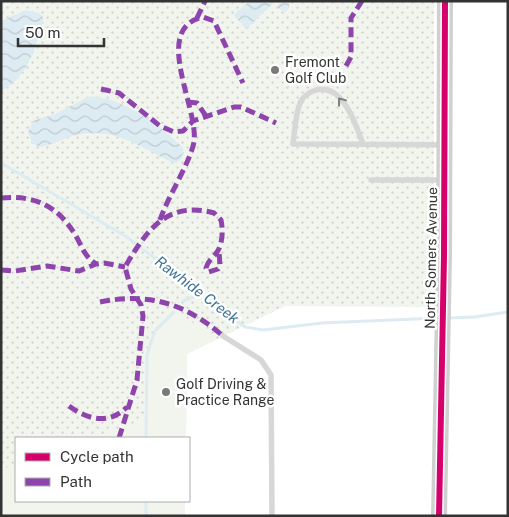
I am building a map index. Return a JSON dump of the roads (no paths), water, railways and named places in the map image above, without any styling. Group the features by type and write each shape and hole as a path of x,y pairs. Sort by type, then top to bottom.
{"street":[{"name":"North Somers Avenue","path":"438,516 443,329 445,1"}],"lane":[{"path":"363,144 354,121 340,98 331,91 322,89 308,94 300,102 293,144 445,145"},
{"path":"371,180 445,180"},
{"path":"223,336 261,360 271,376 273,402 272,516"}],"water":[{"path":"249,1 275,2 246,29 234,15"},
{"path":"282,1 291,1 286,12 276,7"},
{"path":"26,10 39,13 43,17 40,32 24,70 18,78 1,91 1,21"},
{"path":"88,97 112,100 139,113 183,148 180,160 174,163 139,145 103,133 76,135 40,147 32,143 28,132 33,121 55,114"}],"waterway":[{"name":"Rawhide Creek","path":"1,163 127,237 245,327 263,330 322,323 438,318"},
{"path":"183,301 203,293"},
{"path":"146,437 147,355 155,331 174,312"},
{"name":"Rawhide Creek","path":"449,318 474,317 508,312"},
{"path":"146,502 146,516"}],"place":[{"name":"Fremont Golf Club","path":"275,70"},
{"name":"Golf Driving & Practice Range","path":"166,392"}]}
